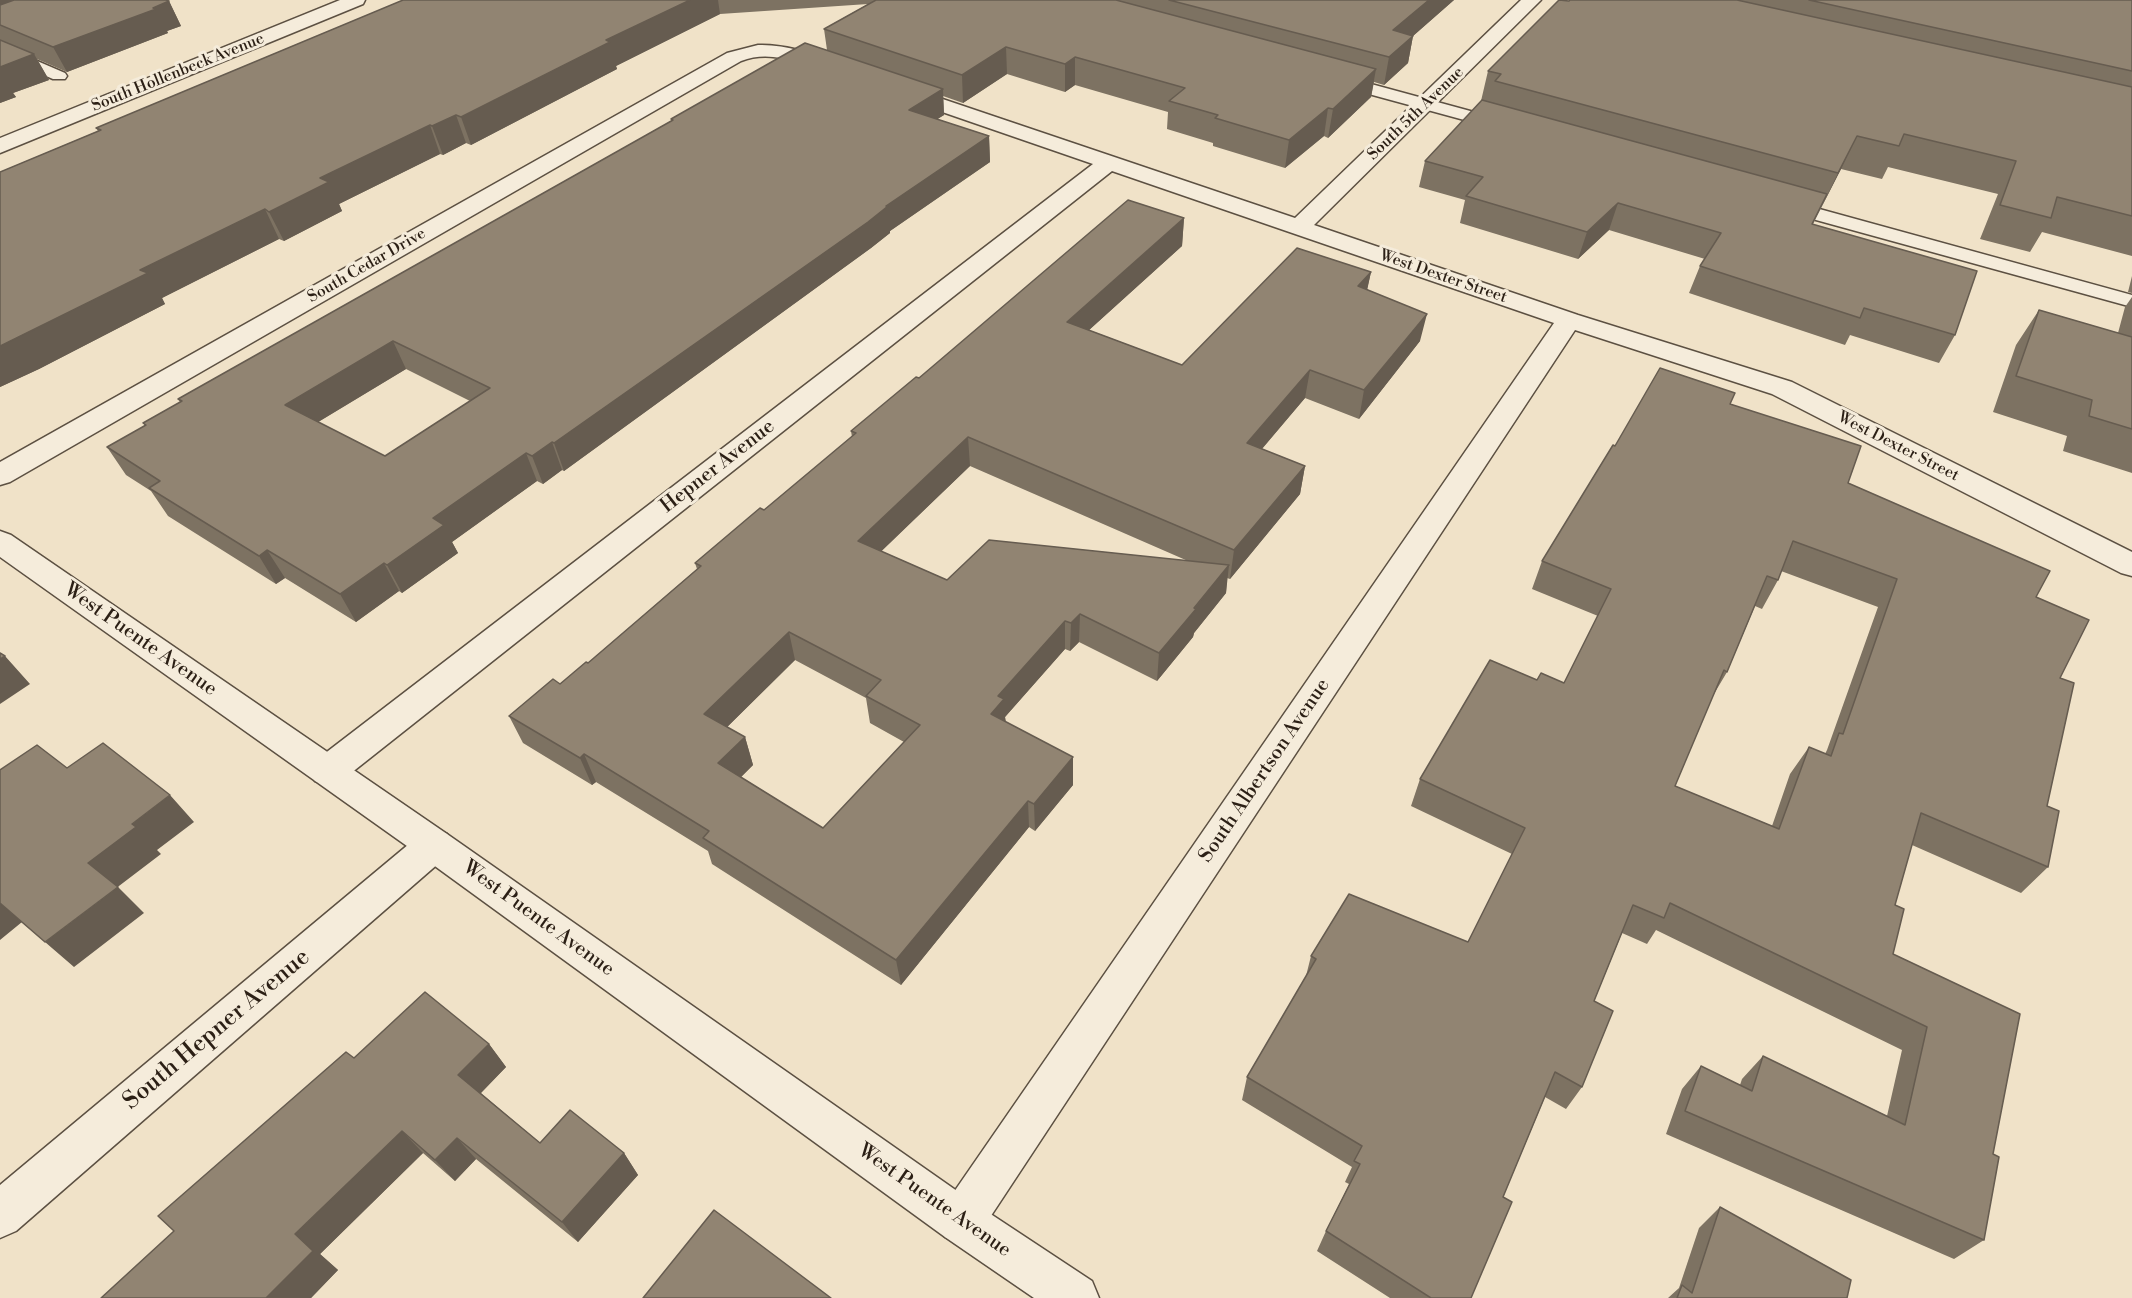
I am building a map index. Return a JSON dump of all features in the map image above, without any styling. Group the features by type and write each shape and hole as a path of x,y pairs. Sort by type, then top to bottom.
{"street":[{"name":"South Hollenbeck Avenue","path":"0,146 356,0"},
{"name":"South 5th Avenue","path":"1299,227 1532,0"},
{"name":"West Dexter Street","path":"734,57 758,50 776,50 1569,320 1782,388 2132,565"},
{"name":"South Cedar Drive","path":"0,475 734,57"},
{"name":"Hepner Avenue","path":"328,771 1108,163"},
{"name":"South Albertson Avenue","path":"961,1221 1569,320"},
{"name":"West Puente Avenue","path":"0,542 434,845 961,1221 1075,1298"},
{"name":"South Hepner Avenue","path":"0,1215 434,845"}],"lane":[{"path":"0,50 59,76"},
{"path":"1324,77 1517,130"},
{"path":"1768,201 2132,301"}],"building":[{"path":"14,0 169,1 153,8 156,9 53,47 0,25 0,5"},
{"path":"403,0 690,0 606,40 610,42 461,117 456,115 430,125 320,178 329,182 269,212 265,209 140,270 148,273 0,346 0,172 101,130 96,128"},
{"path":"876,0 1116,0 1376,69 1333,109 1328,108 1289,140 1215,118 1218,115 1169,101 1185,88 1075,57 1065,64 1006,47 962,75 824,29"},
{"path":"1169,0 1429,0 1393,30 1413,36 1389,57"},
{"path":"1559,0 1737,0 2132,87 2132,216 2057,197 2051,218 2000,205 2016,161 1904,134 1899,146 1857,136 1838,173 1495,81 1501,74 1488,71"},
{"path":"1809,0 2132,0 2132,71"},
{"path":"0,40 34,54 0,67"},
{"path":"805,43 943,89 909,110 989,136 886,206 888,206 868,222 554,443 552,442 532,456 526,453 433,518 444,525 387,565 384,563 340,594 267,550 259,556 149,488 160,481 107,447 182,401 178,399 673,120 671,119","holes":["393,341 490,388 385,456 285,405"]},
{"path":"1482,100 1827,194 1812,224 1977,271 1955,335 1864,308 1860,318 1700,266 1721,233 1618,203 1587,232 1466,196 1483,177 1425,161"},
{"path":"1128,200 1184,218 1067,322 1182,365 1297,248 1371,272 1358,286 1427,314 1364,390 1310,370 1247,443 1305,466 1234,550 968,437 858,541 947,580 989,540 1229,565 1159,653 1080,614 1071,623 1065,621 998,696 1004,699 991,714 1073,757 1034,804 1028,801 896,960 703,838 709,831 584,754 580,758 509,716 553,679 560,684 586,662 588,663 701,566 695,563 760,508 764,510 856,433 851,431 916,377 919,378","holes":["789,632 881,680 866,696 920,725 823,828 718,763 745,737 704,714"]},
{"path":"2039,310 2132,337 2132,429 2089,416 2092,400 2016,376"},
{"path":"1660,368 1735,393 1730,404 1861,446 1848,483 2050,571 2036,597 2089,620 2060,678 2074,683 2047,806 2059,811 2048,867 1921,813 1895,905 1904,909 1893,954 2020,1014 1993,1154 1999,1157 1984,1240 1685,1111 1701,1066 1752,1091 1763,1056 1905,1125 1927,1027 1670,903 1664,918 1633,905 1594,1001 1613,1011 1582,1087 1555,1072 1503,1197 1512,1202 1471,1298 1431,1298 1326,1231 1360,1164 1354,1161 1362,1146 1247,1077 1316,959 1311,956 1349,894 1468,942 1525,828 1420,779 1490,660 1537,680 1541,673 1564,683 1611,589 1542,561 1613,445 1615,446","holes":["1793,541 1897,579 1843,734 1839,733 1831,756 1809,747 1779,829 1675,786 1724,670 1727,672 1767,576 1778,580"]},
{"path":"103,743 170,795 132,824 136,827 88,863 118,887 45,942 0,903 0,770 37,745 67,768"},
{"path":"425,992 489,1044 458,1075 540,1143 570,1110 624,1153 562,1222 457,1138 435,1160 402,1131 295,1234 313,1251 266,1298 101,1298 174,1231 158,1216 346,1052 354,1058"},
{"path":"1720,1207 1851,1280 1847,1298 1677,1298 1682,1285 1692,1293"},
{"path":"714,1210 831,1298 643,1298"}]}
